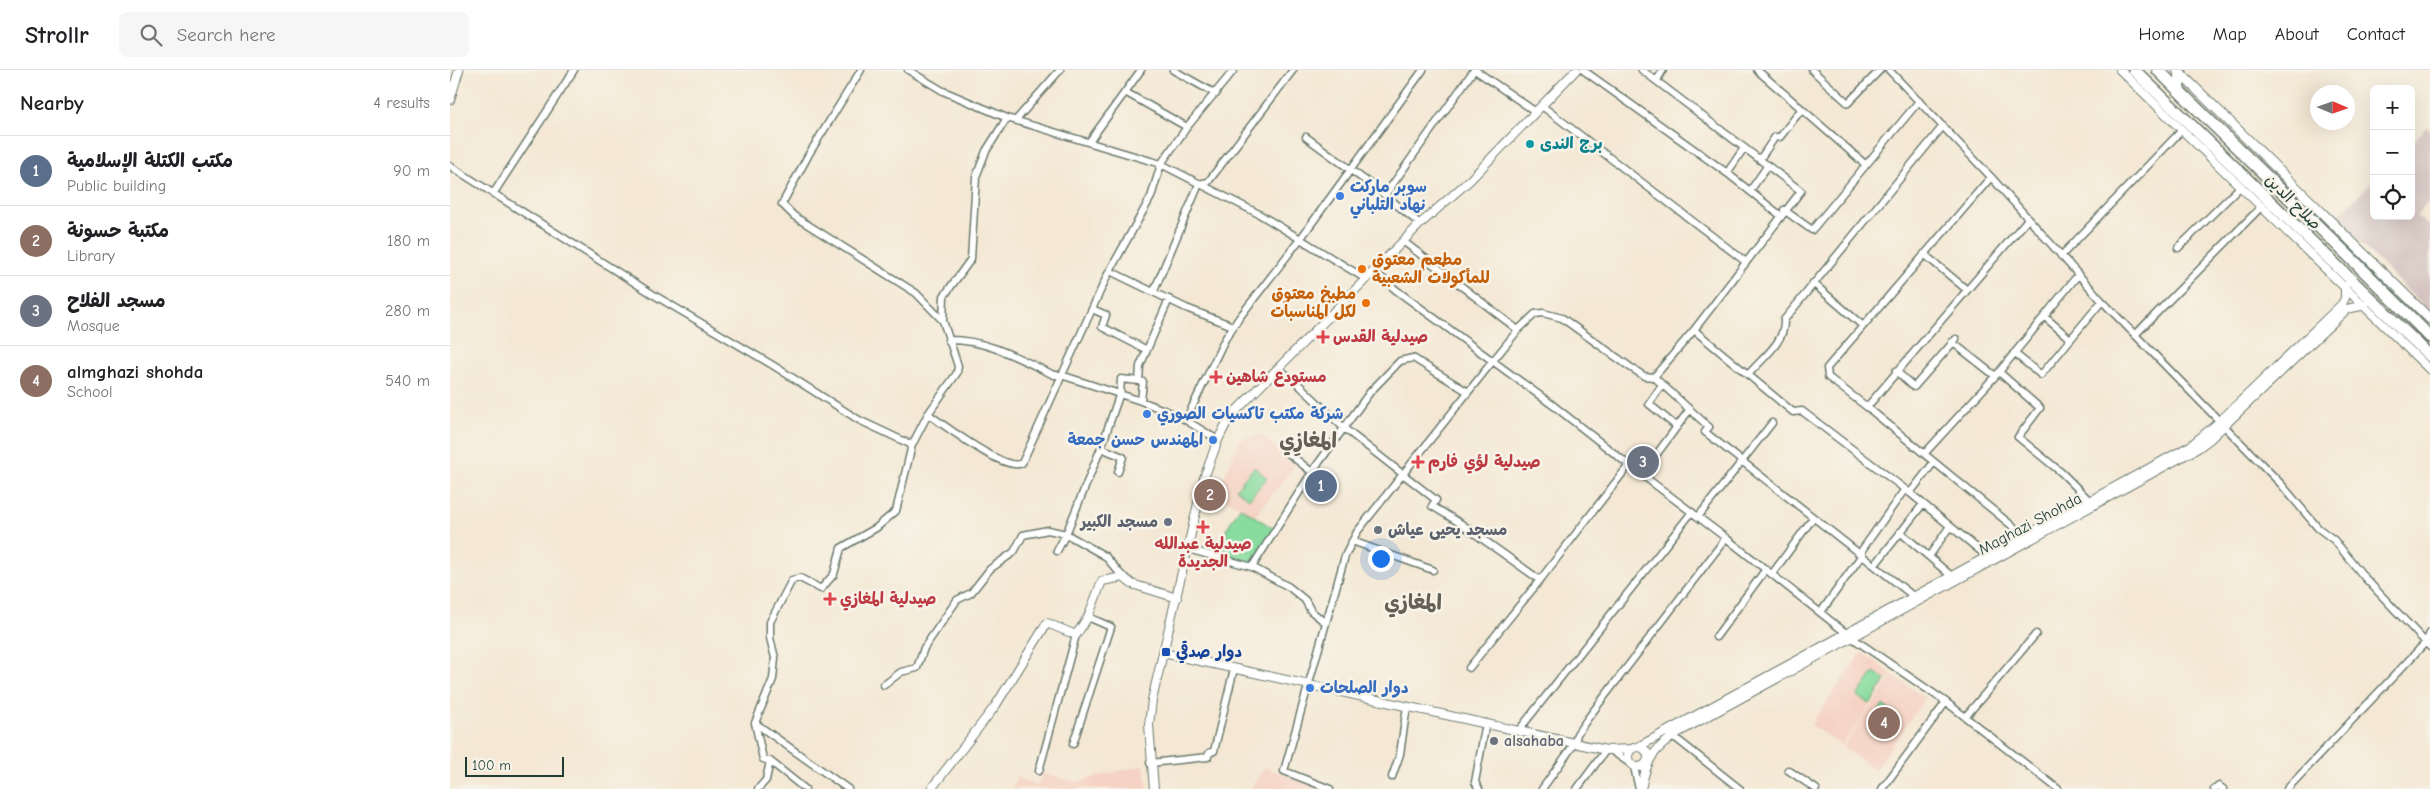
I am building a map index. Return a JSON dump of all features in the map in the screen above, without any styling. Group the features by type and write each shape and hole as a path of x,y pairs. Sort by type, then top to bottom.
{"highway":[{"name":"صلاح الدين","path":"2134,70 2242,173 2347,283 2430,356"},
{"name":"صلاح الدين","path":"2158,70 2223,133 2254,167 2308,215 2430,337"},
{"path":"2178,90 2179,72"},
{"path":"2242,173 2254,167"},
{"path":"2347,283 2358,276 2361,269"}],"main road":[{"path":"2179,72 2315,208 2430,319"}],"street":[{"path":"450,100 459,70"},
{"path":"494,194 574,70"},
{"path":"861,70 809,154 782,204 794,216 916,293 943,321"},
{"path":"908,70 943,91 1008,118 1161,164 1301,238 1366,279"},
{"path":"1016,120 1060,70"},
{"path":"1089,142 1141,70"},
{"path":"1173,70 1216,94"},
{"path":"928,414 993,456 1009,463 1020,465 1110,271 1150,197 1161,164 1187,127 1234,70"},
{"path":"1199,184 1208,182 1293,70"},
{"path":"1186,420 1233,326 1301,238 1423,70"},
{"path":"1385,195 1474,70 1539,109 1746,262"},
{"path":"1154,789 1150,763 1149,725 1152,700 1204,478 1218,440 1229,418 1403,240 1470,180 1576,70"},
{"path":"1583,70 1750,191 1782,213 1812,230 1919,101"},
{"path":"1642,70 1801,191 1782,213 1694,330 1654,377"},
{"path":"1657,80 1663,70"},
{"path":"1757,70 1866,165"},
{"path":"1812,70 1848,103 1880,70"},
{"path":"1889,70 1991,176 2102,301 2281,484 2318,528 2334,540 2428,644"},
{"path":"2120,70 2262,206 2347,283 2365,305 2430,370"},
{"path":"1125,92 1187,127"},
{"path":"1760,159 1776,137 1780,137 1801,110"},
{"path":"804,789 764,758 755,723 773,679 775,658 770,638 770,622 792,580 800,578 821,589 834,574 841,548 876,528 896,511 912,445 928,414 957,373 956,358 948,340 943,321 944,296 971,260 976,177 986,151 1008,118"},
{"path":"1748,375 1778,342 1784,328 1784,320 1943,126"},
{"path":"2062,256 2182,130"},
{"path":"1306,138 1385,195 1420,224"},
{"path":"1727,173 1744,148"},
{"path":"1750,191 1768,165"},
{"path":"450,166 859,420 912,445"},
{"path":"1991,176 1827,368 1828,376 1925,453 2027,539"},
{"path":"1154,291 1199,184"},
{"path":"2178,248 2241,186"},
{"path":"2135,335 2262,206"},
{"path":"1867,406 2028,219"},
{"path":"1403,240 1518,330"},
{"path":"1924,254 1967,290"},
{"path":"1110,271 1233,326"},
{"path":"1374,271 1492,362 1554,406 1849,634 1966,716 2058,789"},
{"path":"1925,453 2014,353 2078,275"},
{"path":"1813,283 1863,326"},
{"name":"Maghazi Shohda","path":"1676,732 1915,598 2190,453 2210,439 2221,424 2342,304 2345,298 2347,283"},
{"path":"1139,381 1140,366 1169,299"},
{"path":"2014,353 2041,375 2069,338 2102,301"},
{"name":"Maghazi Shohda","path":"2221,424 2347,308 2365,305"},
{"path":"1092,309 1106,316 1102,327 1147,350"},
{"path":"1330,789 1284,770 1345,556 1352,541 1402,476 1518,330 1535,314 1552,314 1562,318 1644,376 1654,377 1709,427 1705,432 1915,598"},
{"path":"2044,316 2069,338"},
{"path":"1694,330 1794,412 1802,412 1908,491 1990,559"},
{"path":"948,340 963,340 995,348 1054,375 1061,375 1141,402 1186,420 1218,440"},
{"path":"1896,372 1914,387 1954,341 2040,408 2018,437 2062,473 2092,503"},
{"path":"1252,567 1312,472 1370,392 1400,361 1413,358 1468,392"},
{"path":"1278,368 1298,384 1345,429 1402,476 1409,478 1436,500 1432,506 1460,523 1540,580"},
{"path":"1057,551 1066,534 1101,448 1119,395 1121,379 1143,382 1144,390 1141,402"},
{"path":"1662,385 1649,404 1677,427"},
{"path":"1642,474 1690,408"},
{"path":"1698,517 1772,423"},
{"path":"1101,448 1124,457 1118,472"},
{"path":"1283,449 1312,472"},
{"path":"1821,612 1862,555 1862,550 1908,491 1934,462"},
{"path":"1469,668 1629,465"},
{"path":"1875,565 1923,504"},
{"path":"1519,730 1692,512"},
{"path":"1772,574 1812,518"},
{"path":"1930,556 1950,526"},
{"path":"884,686 901,672 917,668 924,648 957,600 971,593 990,568 1014,552 1023,534 1048,530 1066,534 1105,556 1123,577 1132,584 1177,598"},
{"path":"1900,532 1954,578"},
{"path":"1542,789 1575,743 1576,734 1726,538"},
{"path":"1352,541 1433,570"},
{"path":"1188,549 1252,567 1289,587 1305,600 1310,612 1326,623"},
{"path":"1716,637 1766,569"},
{"path":"1039,771 1076,634 1088,617 1102,581 1123,577"},
{"path":"1073,744 1112,627 1088,617"},
{"path":"931,789 996,704 1047,623 1076,634"},
{"path":"2287,789 2428,644 2430,633"},
{"path":"1966,716 2036,634"},
{"path":"1163,653 1350,696 1407,706 1609,751 1631,764 1643,766 1660,745 1676,732"},
{"path":"1150,763 1208,757 1209,752 1214,751 1234,668"},
{"path":"1882,789 1946,702"},
{"path":"1392,777 1400,754 1407,706"},
{"path":"755,723 848,789"},
{"path":"1478,789 1475,782 1486,723"},
{"path":"1640,789 1628,753 1635,748 1676,732"},
{"path":"1676,732 1740,789"},
{"path":"1577,789 1609,751 1635,748 1646,751 1648,762 1640,789"},
{"path":"758,789 766,780 770,761"},
{"path":"1788,770 1816,789"},
{"path":"2214,789 2219,786 2223,789"}],"shaded area":[{"path":"2426,127 2430,130 2430,200 2416,216 2430,227 2430,313 2335,218 2370,185 2370,220 2415,220 2415,139"},
{"path":"1260,435 1297,463 1255,516 1217,494 1240,439"},
{"path":"1862,652 1892,674 1842,746 1811,725"},
{"path":"1893,675 1925,698 1875,770 1843,747"},
{"path":"1144,765 1148,789 1012,789 1016,777 1038,785 1042,773 1075,782"},
{"path":"1265,767 1325,789 1253,789 1253,784"}],"green space":[{"path":"1254,467 1267,478 1249,499 1236,489"},
{"path":"1240,507 1274,529 1251,566 1220,556 1227,528"},
{"path":"1874,672 1886,680 1870,704 1857,696"},
{"path":"1883,705 1894,713 1879,734 1867,727"}],"place":[{"name":"برج الندى","path":"1530,144"},
{"name":"سوبر ماركت نهاد التلباني","path":"1340,196"},
{"name":"مطعم معتوق للمأكولات الشعبية","path":"1362,269"},
{"name":"مطبخ معتوق لكل المناسبات","path":"1366,303"},
{"name":"صيدلية القدس","path":"1323,337"},
{"name":"مستودع شاهين","path":"1216,377"},
{"name":"شركة مكتب تاكسيات الصوري","path":"1147,414"},
{"name":"المهندس حسن جمعة","path":"1213,440"},
{"name":"صيدلية لؤي فارم","path":"1418,462"},
{"name":"مسجد الفلاح","path":"1643,462"},
{"name":"مكتب الكتلة الإسلامية","path":"1321,486"},
{"name":"مكتبة حسونة","path":"1210,495"},
{"name":"مسجد الكبير","path":"1168,522"},
{"name":"صيدلية عبدالله الجديدة","path":"1203,527"},
{"name":"مسجد يحيى عياش","path":"1378,530"},
{"name":"صيدلية المغازي","path":"830,599"},
{"name":"دوار صدقي","path":"1166,652"},
{"name":"دوار الصلحات","path":"1310,688"},
{"name":"almghazi shohda","path":"1884,723"},
{"name":"alsahaba","path":"1494,741"}],"district":[{"name":"المغازِي","path":"1308,440"},
{"name":"المغازي","path":"1413,602"}]}
